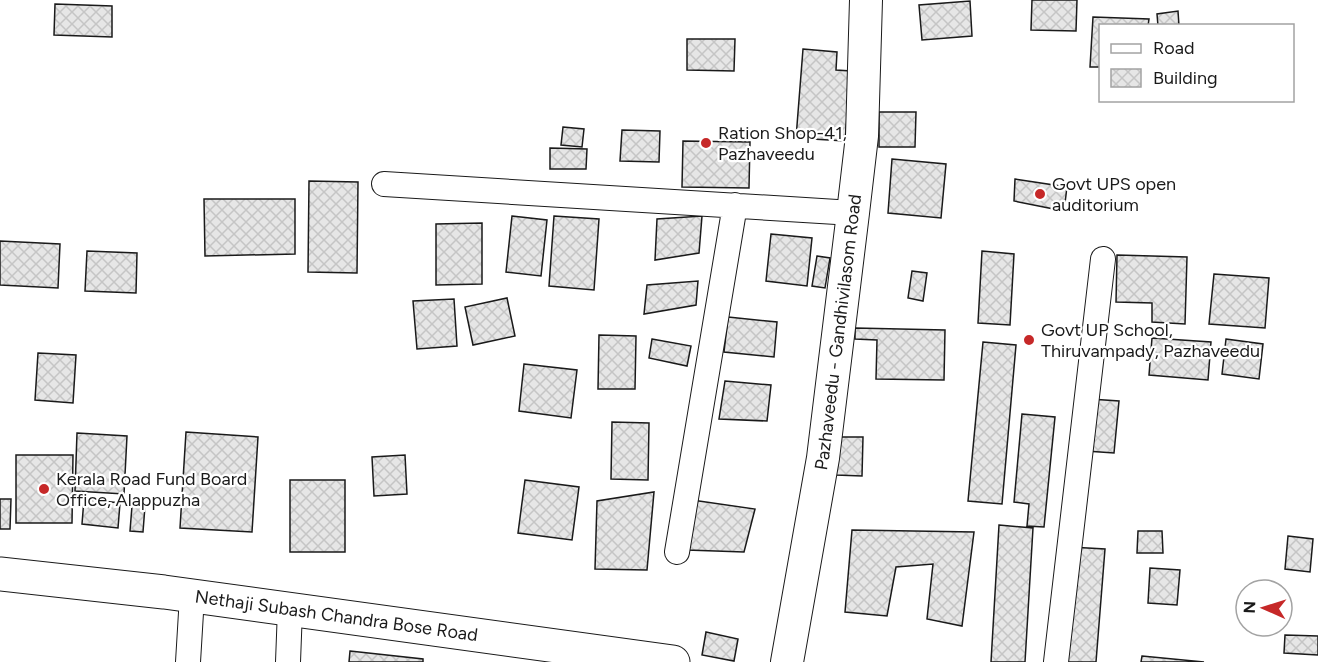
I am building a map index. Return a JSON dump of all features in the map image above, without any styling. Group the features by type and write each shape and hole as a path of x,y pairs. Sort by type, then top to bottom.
{"main road":[{"name":"Nethaji Subash Chandra Bose Road","path":"0,573 192,596 674,662"}],"street":[{"name":"Pazhaveedu - Gandhivilasom Road","path":"787,662 823,458 853,213 862,136 866,0"},
{"path":"384,184 853,213"},
{"path":"677,552 735,206"},
{"path":"1056,662 1103,259"},
{"path":"188,662 192,596"},
{"path":"288,662 290,609"}],"building":[{"path":"1032,0 1077,0 1076,31 1031,30"},
{"path":"970,1 972,36 922,40 919,5"},
{"path":"55,4 112,6 112,37 54,35"},
{"path":"1178,11 1179,24 1158,24 1157,14"},
{"path":"1093,17 1149,19 1148,24 1099,24 1099,67 1090,67"},
{"path":"687,39 735,39 734,71 687,70"},
{"path":"803,49 837,52 836,70 851,71 845,141 796,138"},
{"path":"879,112 916,112 915,147 879,147"},
{"path":"563,127 584,129 582,147 561,145"},
{"path":"622,130 660,131 659,162 620,161"},
{"path":"683,141 750,142 749,188 682,187"},
{"path":"550,148 587,149 586,169 550,169"},
{"path":"892,159 946,164 941,218 888,213"},
{"name":"Govt UPS open auditorium","path":"1015,179 1067,187 1064,211 1014,201"},
{"path":"309,181 358,182 357,273 308,272"},
{"path":"204,199 295,199 295,254 205,256"},
{"path":"512,216 547,220 541,276 506,272"},
{"path":"554,216 599,219 594,290 549,286"},
{"path":"702,216 699,253 655,260 657,219"},
{"path":"482,223 482,284 436,285 436,224"},
{"path":"771,234 812,238 807,286 766,281"},
{"path":"0,241 60,244 58,288 0,285"},
{"path":"87,251 137,253 136,293 85,291"},
{"path":"982,251 1014,254 1010,325 978,323"},
{"path":"1117,255 1187,257 1185,324 1152,322 1152,303 1116,302"},
{"path":"817,256 830,258 825,288 812,286"},
{"path":"912,271 927,273 923,301 908,298"},
{"path":"1214,274 1269,278 1265,328 1209,324"},
{"path":"698,281 696,305 644,314 647,285"},
{"path":"507,298 515,336 473,345 465,307"},
{"path":"454,299 457,346 417,349 413,301"},
{"path":"728,317 777,322 774,357 724,352"},
{"path":"855,328 945,330 944,380 876,379 877,340 855,339"},
{"path":"599,335 636,336 635,389 598,389"},
{"path":"1152,338 1211,342 1208,380 1149,375"},
{"path":"652,339 691,346 687,366 649,358"},
{"path":"1226,339 1263,344 1259,379 1222,374"},
{"path":"983,342 1016,345 1002,504 968,501"},
{"path":"38,353 76,355 73,403 35,400"},
{"path":"524,364 577,370 571,418 519,411"},
{"path":"725,381 771,385 767,421 719,419"},
{"path":"1090,399 1119,401 1114,453 1086,451"},
{"path":"1022,414 1055,417 1044,527 1027,526 1029,504 1014,502"},
{"path":"612,422 649,423 648,480 611,479"},
{"path":"186,432 258,437 252,532 180,528"},
{"path":"77,433 127,436 124,494 75,491"},
{"path":"837,437 863,437 862,476 836,475"},
{"name":"Kerala Road Fund Board Office, Alappuzha","path":"16,455 73,455 72,523 16,523"},
{"path":"405,455 407,494 374,496 372,457"},
{"path":"290,480 345,480 345,552 290,552"},
{"path":"525,480 579,487 572,540 518,533"},
{"path":"654,492 647,570 595,569 597,501"},
{"path":"0,499 11,499 10,529 0,529"},
{"path":"84,499 120,503 118,528 82,524"},
{"path":"692,500 755,509 744,552 687,550"},
{"path":"132,506 145,506 143,532 130,531"},
{"path":"999,525 1033,528 1025,662 991,662"},
{"path":"852,530 974,532 962,626 927,619 933,564 896,567 887,616 845,612"},
{"path":"1138,531 1162,531 1163,553 1137,553"},
{"path":"1288,536 1313,539 1310,572 1285,569"},
{"path":"1070,547 1105,549 1096,662 1061,662"},
{"path":"1150,568 1180,570 1177,605 1148,603"},
{"path":"706,632 738,639 734,661 702,655"},
{"path":"1294,635 1318,636 1318,655 1284,653 1285,638 1294,638"},
{"path":"350,651 423,659 423,662 349,662"},
{"path":"1142,656 1204,662 1141,662"}],"place":[{"name":"Ration Shop-41, Pazhaveedu","path":"706,143"},
{"name":"Govt UPS open auditorium","path":"1040,194"},
{"name":"Govt UP School, Thiruvampady, Pazhaveedu","path":"1029,340"},
{"name":"Kerala Road Fund Board Office, Alappuzha","path":"44,489"}]}
